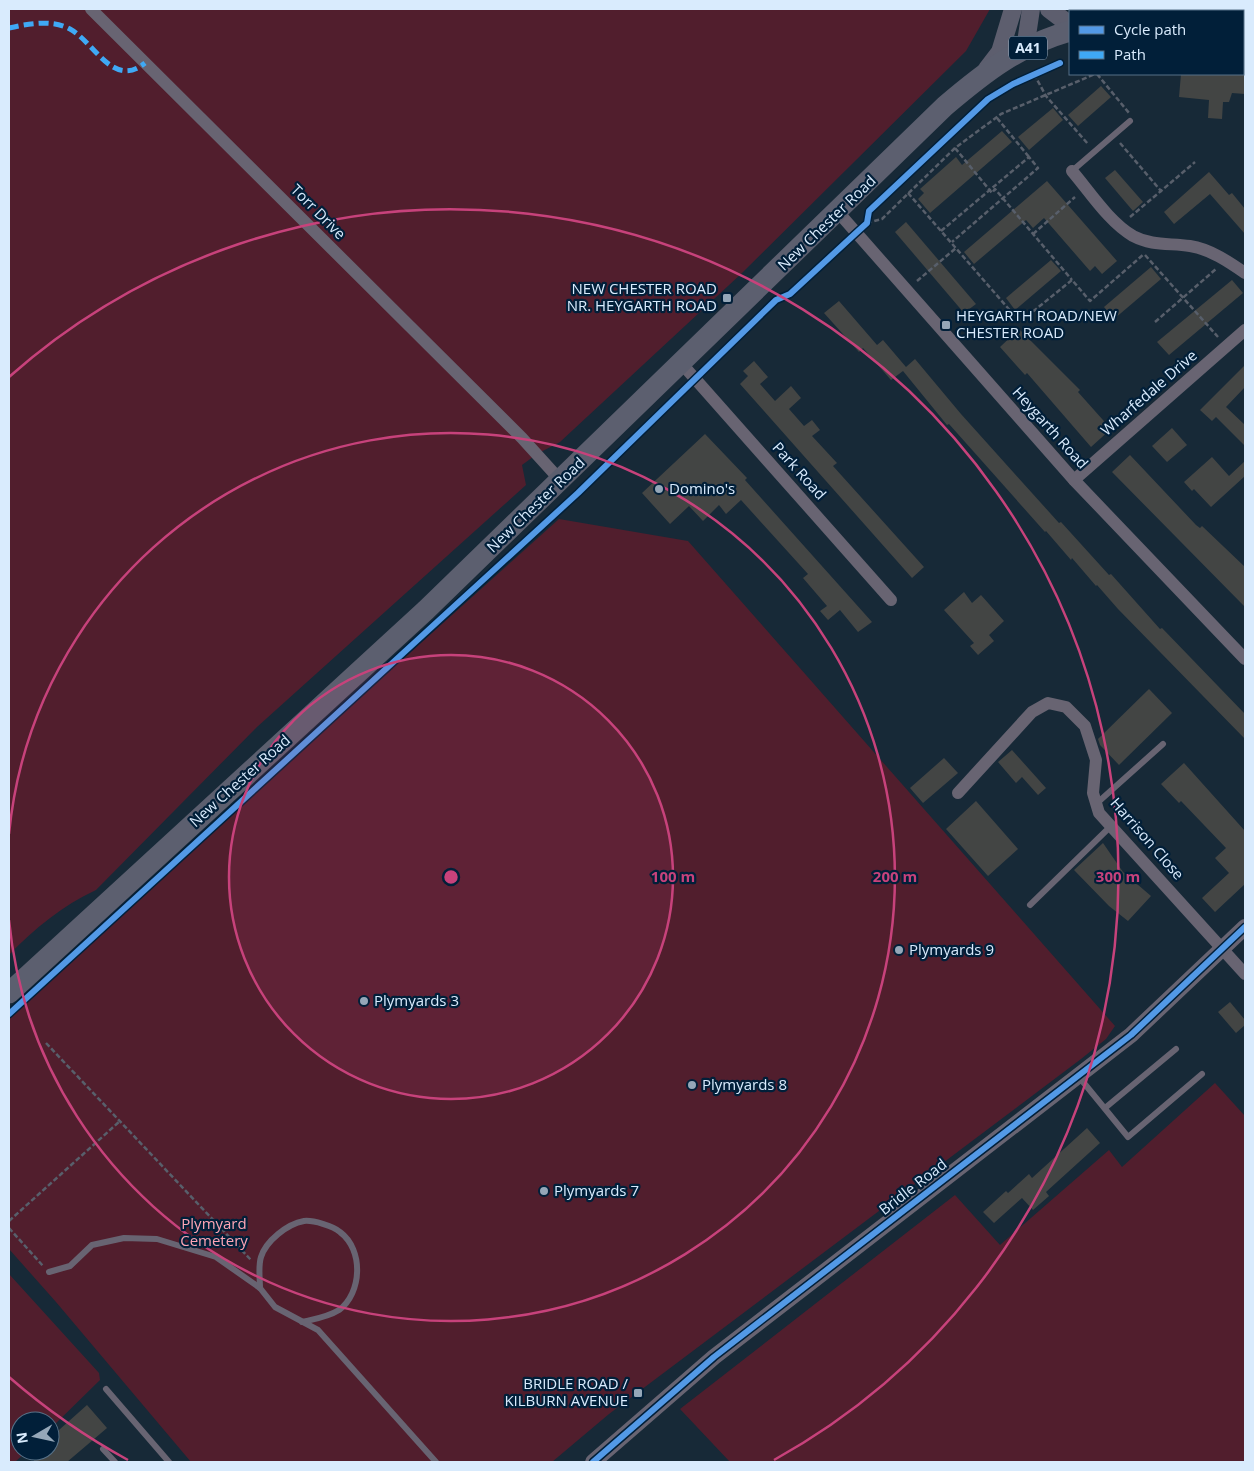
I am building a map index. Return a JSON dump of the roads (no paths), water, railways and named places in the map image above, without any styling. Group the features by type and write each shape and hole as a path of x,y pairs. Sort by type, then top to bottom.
{"highway":[{"name":"New Chester Road","path":"9,993 426,610 682,364 945,106 987,70 1025,49 1069,31"}],"main road":[{"path":"987,70 1000,52 1013,9"},
{"path":"1025,49 1031,9"},
{"path":"1049,9 1069,24"}],"street":[{"name":"Torr Drive","path":"91,9 522,438 561,481"},
{"path":"1072,171 1119,226 1135,237 1155,245 1191,246 1226,260 1245,273"},
{"name":"Heygarth Road","path":"838,212 1074,480 1245,659"},
{"name":"Wharfedale Drive","path":"1074,480 1245,330"},
{"name":"Park Road","path":"682,364 891,600"},
{"name":"Harrison Close","path":"958,793 1032,712 1048,703 1066,707 1085,726 1096,760 1093,793 1099,813 1245,974"},
{"name":"Bridle Road","path":"593,1462 714,1357 1131,1035 1245,927"}],"lane":[{"path":"1072,171 1130,121"},
{"path":"1096,804 1163,744"},
{"path":"1030,905 1111,826"},
{"path":"1105,1108 1176,1049"},
{"path":"1078,1076 1126,1134 1131,1136 1202,1074"},
{"path":"260,1288 261,1257 272,1238 304,1221 340,1231 349,1242 358,1266 355,1289 340,1309 327,1316 302,1322"},
{"path":"49,1272 70,1266 92,1245 124,1238 157,1239 216,1257 260,1288 276,1307 318,1330 436,1462"},
{"path":"106,1389 169,1462"},
{"path":"103,1448 115,1462"}],"place":[{"name":"NEW CHESTER ROAD NR. HEYGARTH ROAD","path":"727,298"},
{"name":"HEYGARTH ROAD/NEW CHESTER ROAD","path":"946,325"},
{"name":"Domino's","path":"659,489"},
{"name":"Plymyards 9","path":"899,950"},
{"name":"Plymyards 3","path":"364,1001"},
{"name":"Plymyards 8","path":"692,1085"},
{"name":"Plymyards 7","path":"544,1191"},
{"name":"BRIDLE ROAD / KILBURN AVENUE","path":"638,1393"}],"park label":[{"name":"Plymyard Cemetery","path":"214,1232"}]}
